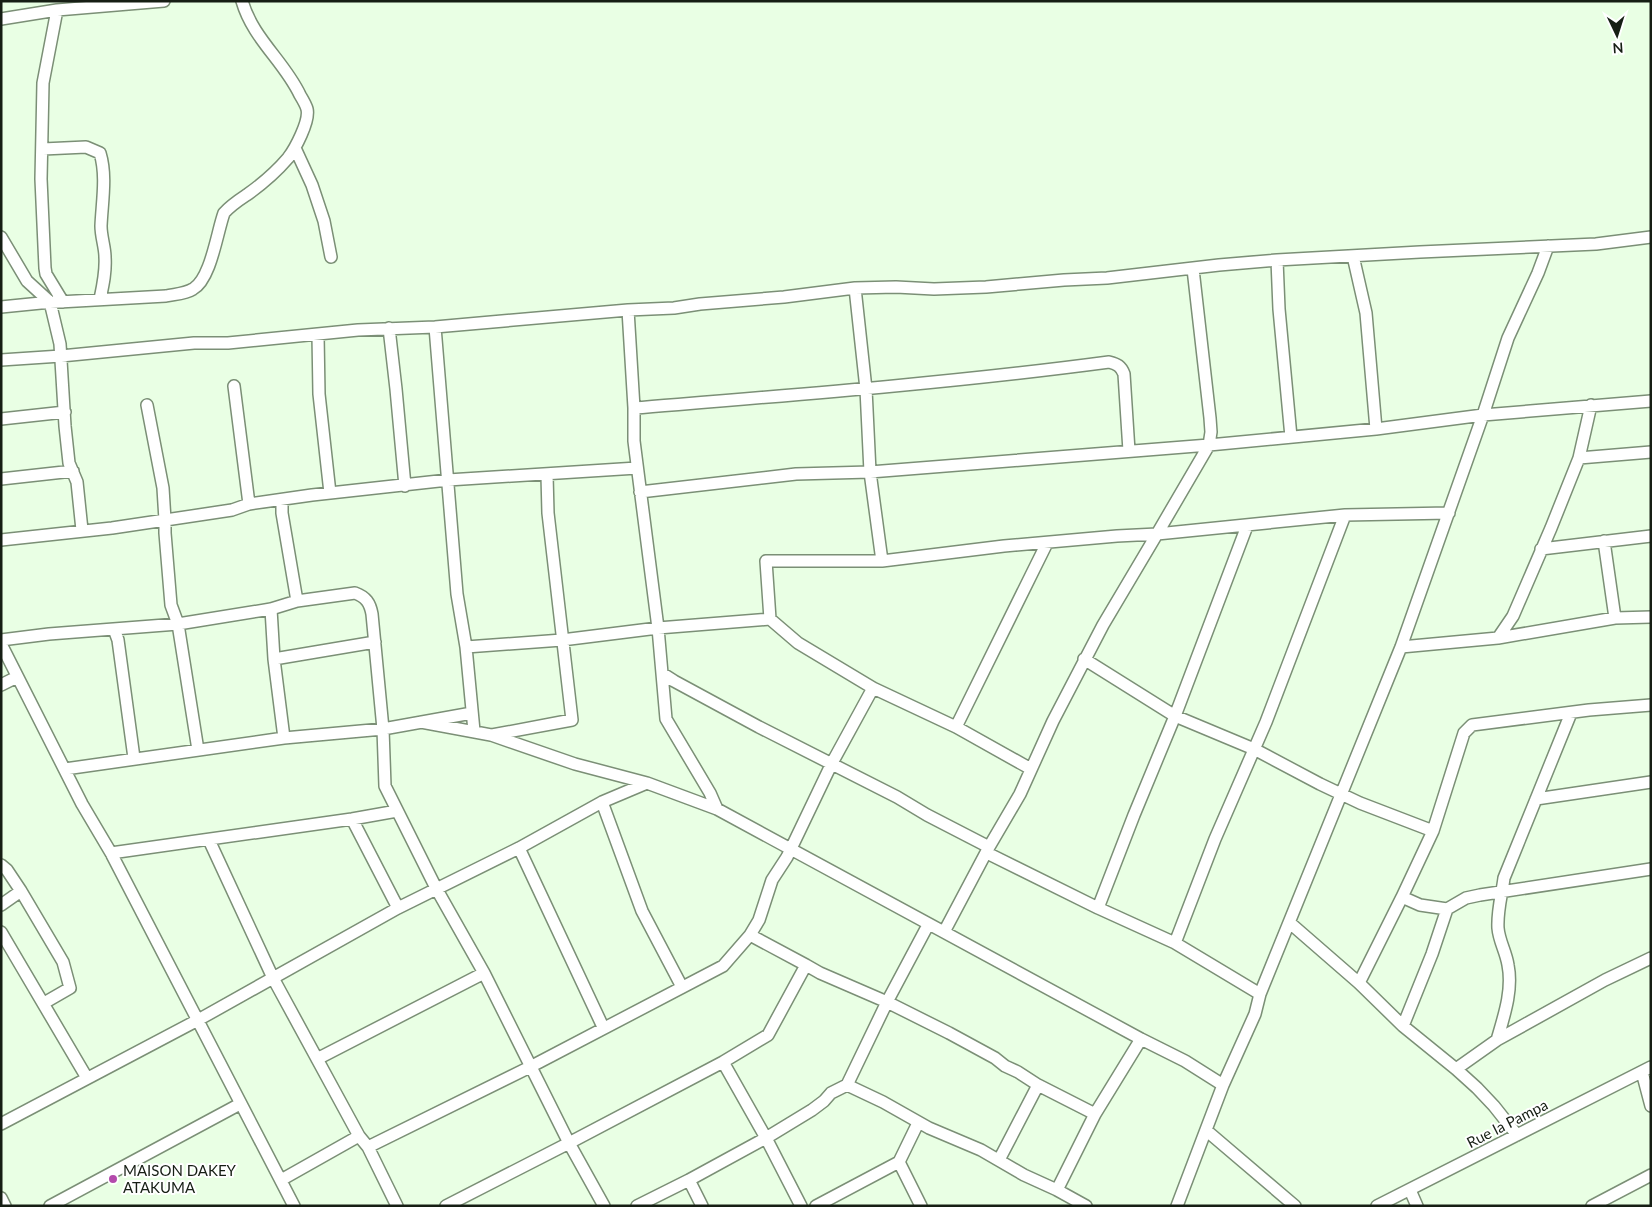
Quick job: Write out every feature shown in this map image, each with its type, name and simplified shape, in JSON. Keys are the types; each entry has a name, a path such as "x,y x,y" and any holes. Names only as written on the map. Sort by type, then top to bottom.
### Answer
{"street":[{"path":"1,19 57,10 164,1"},
{"path":"1,307 50,302 166,296 195,288 205,275 224,213 231,205 262,184 276,171 295,148 305,124 308,110 296,85 254,29 242,1"},
{"path":"57,10 42,83 42,215 46,274 62,302"},
{"path":"43,149 86,147 100,153 103,186 101,231 105,256 105,279 100,299"},
{"path":"295,148 312,185 324,220 331,257"},
{"path":"1,237 27,281 50,302 60,344 69,463 77,482 82,530"},
{"path":"1,360 194,343 228,343 389,328 435,327 628,310 674,308 855,288 896,287 934,289 986,287 1107,278 1277,260 1596,244 1651,237"},
{"path":"1177,1206 1223,1085 1255,1014 1260,994 1401,647 1483,415 1508,338 1538,273 1548,246"},
{"path":"1353,256 1366,313 1376,429"},
{"path":"1277,260 1279,309 1291,437"},
{"path":"944,932 1020,794 1053,721 1103,624 1209,445 1211,432 1210,418 1193,269"},
{"path":"855,288 866,389 870,472 882,560"},
{"path":"628,310 634,408 634,441 658,628 666,719 710,793 717,809"},
{"path":"435,327 456,594 466,647 474,731"},
{"path":"389,328 404,486"},
{"path":"318,335 319,394 330,493"},
{"path":"634,408 1003,376 1109,362 1117,364 1122,368 1124,374 1129,451"},
{"path":"234,386 249,504"},
{"path":"640,492 796,474 870,472 1209,445 1376,429 1483,415 1651,401"},
{"path":"147,404 162,488 165,520 164,534 171,605 178,624 198,750"},
{"path":"1498,638 1513,616 1579,458 1591,405"},
{"path":"1,419 65,412"},
{"path":"1579,458 1651,452"},
{"path":"1,540 165,520 232,510 249,504 330,493 448,480 637,468"},
{"path":"1,479 73,472"},
{"path":"491,735 572,720 548,513 547,475"},
{"path":"282,500 282,513 297,601"},
{"path":"770,620 766,561 882,560 986,548 1247,526 1345,515 1449,513"},
{"path":"1175,943 1215,839 1266,722 1345,515"},
{"path":"1098,908 1175,716 1247,526"},
{"path":"1541,549 1651,536"},
{"path":"1604,541 1615,618"},
{"path":"956,727 1047,543"},
{"path":"1,640 114,629 148,628 271,609 297,601 355,593 362,595 368,601 370,607 375,642 383,729 385,786 436,888 484,973 569,1143 604,1206"},
{"path":"271,609 274,659 284,738"},
{"path":"1401,647 1498,638 1615,618 1651,617"},
{"path":"466,647 562,640 658,628 770,620 798,643 873,688 956,727 1031,769"},
{"path":"114,629 118,640 134,758"},
{"path":"274,659 375,642"},
{"path":"1,644 82,804 111,854 294,1206"},
{"path":"1084,659 1175,716 1254,749 1360,803 1433,832"},
{"path":"663,674 674,682 759,727 888,792 988,850 1098,908 1175,943 1260,994"},
{"path":"1,685 18,677"},
{"path":"368,1147 723,966 750,935 759,920 772,880 787,857 832,764 873,688"},
{"path":"1359,983 1433,832 1464,734 1472,725 1589,710 1651,705"},
{"path":"65,769 284,738 383,729 472,713"},
{"path":"1497,1040 1506,1012 1510,982 1508,963 1498,928 1499,906 1504,878 1571,713"},
{"path":"421,722 491,735 575,764 647,783 717,809 1141,1040 1185,1061 1223,1085"},
{"path":"1536,799 1651,782"},
{"path":"3,1119 198,1020 436,888 519,848 602,802 647,783"},
{"path":"602,802 642,911 682,987"},
{"path":"111,854 352,820 397,811"},
{"path":"352,820 398,908"},
{"path":"209,840 273,978 359,1136 368,1147 397,1206"},
{"path":"519,848 603,1027"},
{"path":"1,866 7,870 21,891 63,962 70,988 44,1003"},
{"path":"1402,897 1420,905 1446,909 1466,898 1651,870"},
{"path":"1,905 21,891"},
{"path":"1404,1026 1432,954 1446,909"},
{"path":"1290,923 1359,983 1404,1026 1456,1069 1494,1106 1517,1135"},
{"path":"637,1206 766,1138 812,1110 831,1093 847,1085 887,1002 928,924"},
{"path":"1,932 87,1078"},
{"path":"750,935 820,974 887,1002 994,1058 1038,1086 1095,1114"},
{"path":"1456,1069 1497,1040 1605,980 1651,958"},
{"path":"446,1206 723,1062 768,1035 806,965"},
{"path":"317,1059 484,973"},
{"path":"1057,1190 1095,1114 1141,1040"},
{"path":"723,1062 766,1138 801,1206"},
{"path":"1646,1069 1651,1106"},
{"name":"Rue la Pampa","path":"1377,1206 1646,1069"},
{"path":"847,1085 884,1102 918,1123 981,1150 1024,1175 1086,1206"},
{"path":"998,1160 1038,1086"},
{"path":"50,1206 240,1104"},
{"path":"816,1206 899,1162 918,1123"},
{"path":"1207,1131 1295,1206"},
{"path":"281,1180 359,1136"},
{"path":"899,1162 921,1206"},
{"path":"1592,1206 1651,1175"},
{"path":"689,1180 702,1206"},
{"path":"1410,1190 1417,1206"},
{"path":"1,1198 5,1206"}],"place":[{"name":"MAISON DAKEY ATAKUMA","path":"113,1179"}]}
